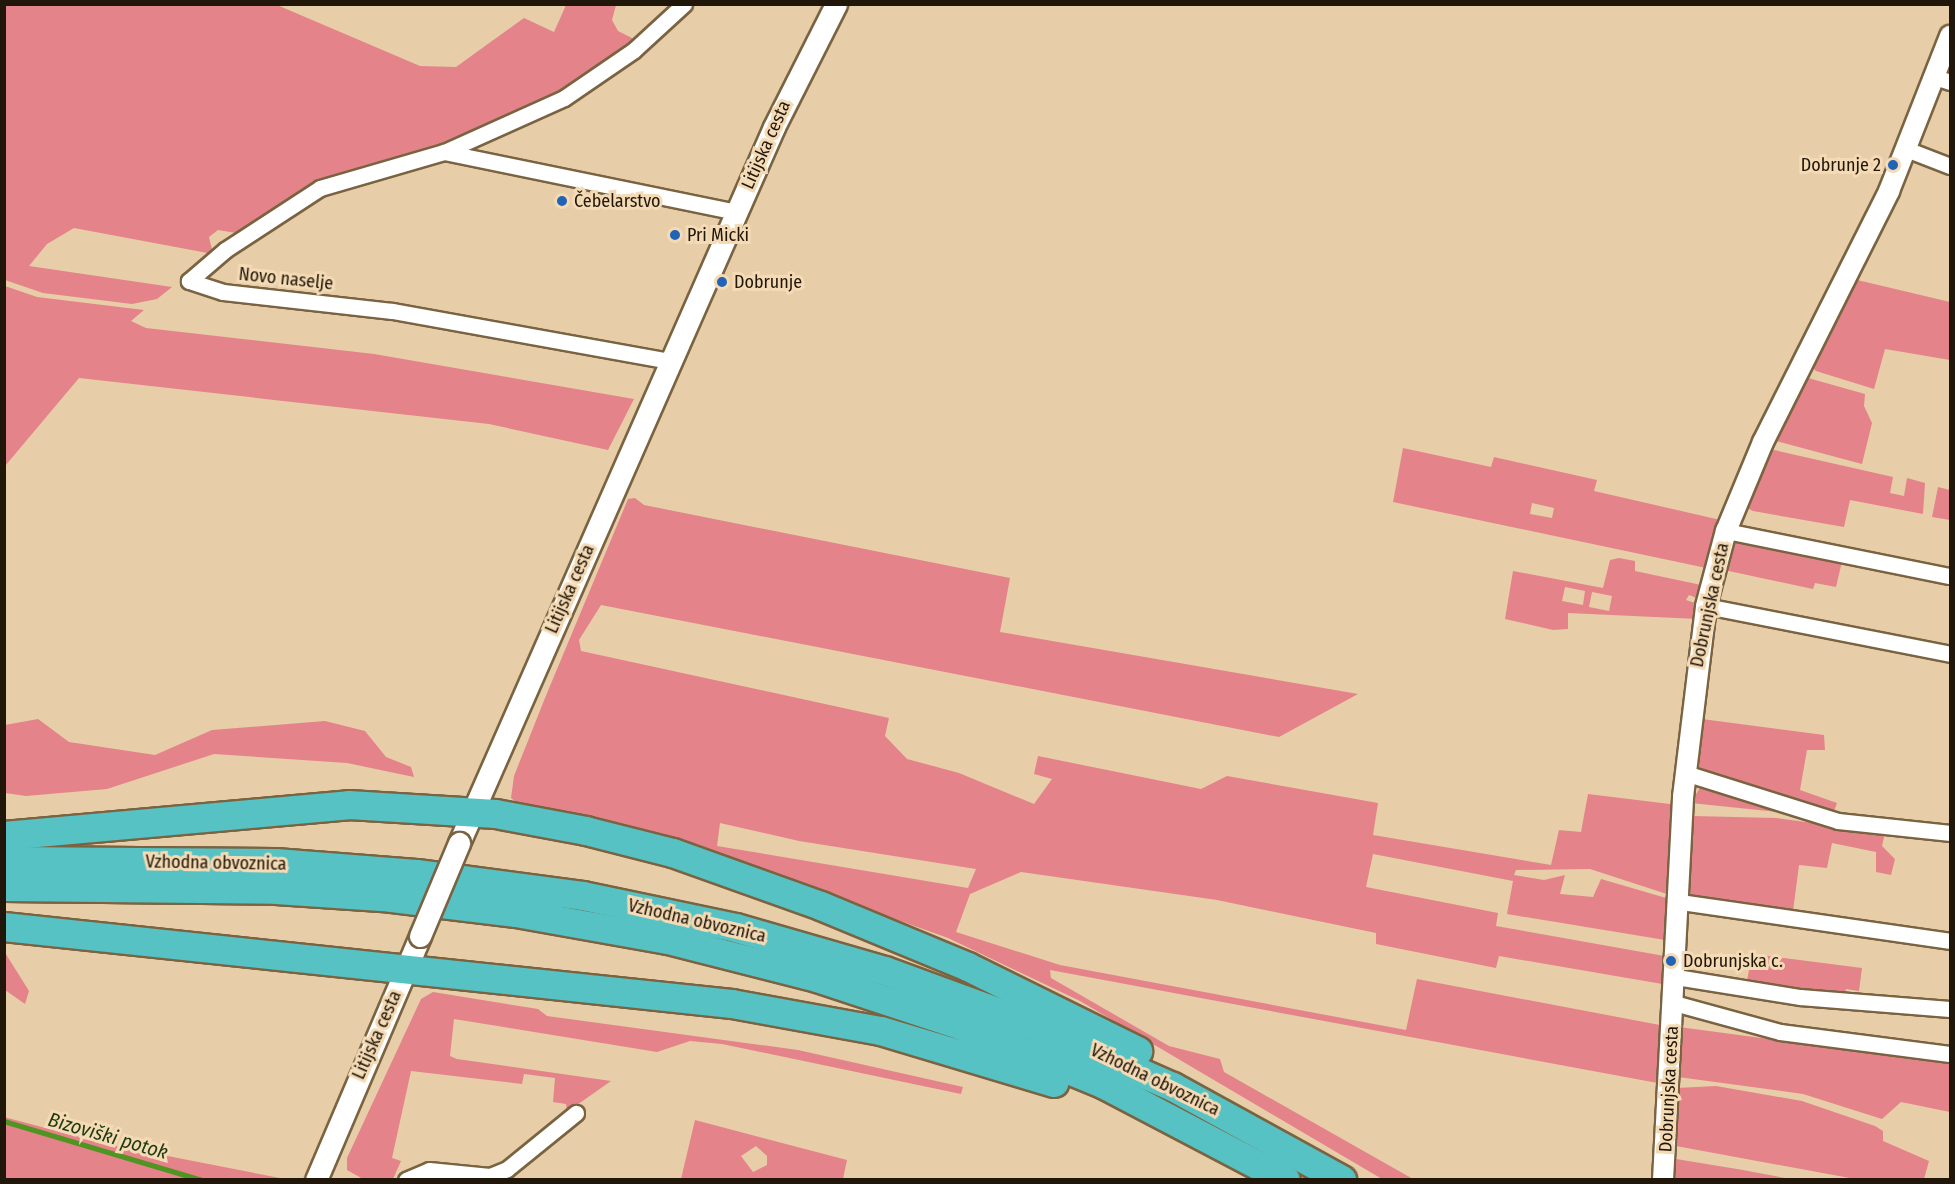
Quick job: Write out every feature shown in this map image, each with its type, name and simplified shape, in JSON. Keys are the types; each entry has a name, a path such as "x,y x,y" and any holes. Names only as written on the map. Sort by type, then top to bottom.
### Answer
{"highway":[{"path":"4,836 296,806 473,812 632,841 821,906 968,967 1109,1036 1238,1104 1259,1147 1207,1149 1027,1073 881,1031 732,1004 4,927"},
{"name":"Vzhodna obvoznica","path":"4,861 276,863 382,871 494,882 661,911 810,948 958,996 1102,1054 1259,1147 1286,1179"},
{"name":"Vzhodna obvoznica","path":"4,887 276,890 392,898 516,913 668,940 817,978 962,1026 1342,1179"}],"main road":[{"name":"Litijska cesta","path":"316,1179 459,843 670,361 736,212 836,4"}],"street":[{"name":"Novo naselje","path":"670,361 492,327 189,283 225,250 320,188 444,152 564,98 634,50 684,4"},
{"name":"Dobrunjska cesta","path":"1663,1179 1686,773 1706,606 1726,531 1796,368 1906,149 1944,80 1950,36"},
{"path":"1906,149 1950,166"},
{"name":"Novo naselje","path":"444,152 736,212"},
{"path":"1726,531 1950,576"},
{"path":"1706,606 1950,654"},
{"path":"1686,773 1838,821 1950,833"},
{"path":"1680,902 1950,941"},
{"path":"1676,977 1800,997 1950,1009"},
{"path":"1674,1003 1780,1032 1950,1054"},
{"path":"406,1179 429,1170 490,1176 507,1169 576,1113"}],"shaded area":[{"path":"5,5 277,5 420,66 456,67 524,18 554,32 566,5 616,5 612,20 618,31 640,42 581,86 483,133 328,179 248,235 218,230 209,237 213,254 74,228 47,244 29,266 172,287 157,299 132,304 43,293 5,280"},
{"path":"1853,279 1950,302 1950,360 1885,349 1874,389 1816,371 1810,365"},
{"path":"5,286 37,297 144,310 131,321 146,328 374,354 634,399 608,450 489,424 79,378 5,466"},
{"path":"1801,376 1865,394 1864,406 1872,423 1862,464 1776,441 1772,434"},
{"path":"1403,448 1491,467 1494,457 1597,480 1594,491 1725,521 1711,569 1393,502","holes":["1532,503 1554,508 1552,518 1530,514"]},
{"path":"1774,450 1893,477 1890,493 1904,496 1907,478 1925,483 1923,514 1850,500 1844,527 1753,511 1745,507 1764,453"},
{"path":"1938,487 1950,490 1950,520 1932,517"},
{"path":"635,498 644,505 1010,578 1000,632 1358,694 1279,737 601,605 579,640 581,651 889,718 885,736 907,759 959,773 1034,804 1052,779 1034,774 1038,756 1201,789 1227,776 1378,803 1373,835 1551,865 1559,830 1581,832 1588,794 1678,805 1673,896 1590,869 1516,870 1514,875 1544,880 1565,875 1560,894 1593,897 1601,879 1673,900 1671,941 1507,914 1513,881 1373,854 1366,887 1498,913 1496,926 1670,957 1668,985 1499,956 1496,968 1376,944 1376,933 1217,900 1021,872 970,894 956,932 1060,965 1406,1030 1417,979 1665,1026 1663,1084 1050,970 1051,978 1169,1046 1220,1059 1224,1072 1413,1179 1382,1179 1080,1001 948,938 646,830 517,803 511,798 514,776 628,499","holes":["720,823 799,841 976,869 968,888 717,846"]},
{"path":"1732,539 1843,557 1836,587 1815,583 1813,589 1724,570"},
{"path":"1619,558 1635,561 1635,571 1706,586 1702,600 1689,595 1686,600 1701,605 1698,619 1568,613 1568,629 1553,630 1505,619 1513,571 1603,588 1610,560","holes":["1565,587 1585,591 1583,605 1562,601","1592,592 1612,596 1609,611 1589,607"]},
{"path":"38,719 69,742 155,755 212,730 325,721 365,731 386,757 411,767 414,777 347,763 214,754 107,789 26,796 5,793 5,725"},
{"path":"1702,719 1824,735 1825,750 1807,750 1800,790 1837,803 1834,811 1702,774 1695,767"},
{"path":"1702,784 1806,815 1691,803"},
{"path":"1693,816 1776,818 1885,833 1882,846 1895,859 1891,875 1876,872 1876,852 1832,843 1827,868 1799,865 1792,919 1692,898 1686,894"},
{"path":"4,951 29,991 25,1004 5,990"},
{"path":"1752,954 1862,968 1859,991 1846,989 1844,996 1746,986"},
{"path":"433,992 538,1009 547,1016 798,1050 963,1087 961,1094 722,1044 690,1041 657,1052 454,1019 450,1056 457,1059 611,1081 567,1112 566,1104 553,1102 555,1078 524,1074 522,1084 411,1071 392,1158 401,1161 393,1179 363,1179 347,1170 347,1158 421,999"},
{"path":"1679,1027 1950,1063 1950,1112 1901,1102 1882,1119 1803,1094 1678,1077"},
{"path":"1716,1086 1802,1101 1875,1126 1883,1131 1883,1141 1929,1161 1924,1179 1855,1179 1676,1146 1677,1088"},
{"path":"4,1117 106,1144 285,1179 5,1179"},
{"path":"695,1120 847,1160 843,1179 681,1179","holes":["756,1146 767,1156 767,1165 753,1172 741,1156"]},
{"path":"1676,1159 1743,1170 1790,1179 1674,1179"}],"waterway":[{"name":"Bizoviški potok","path":"4,1121 202,1180"}],"place":[{"name":"Dobrunje 2","path":"1893,165"},
{"name":"Čebelarstvo","path":"562,201"},
{"name":"Pri Micki","path":"675,235"},
{"name":"Dobrunje","path":"722,282"},
{"name":"Dobrunjska c.","path":"1671,961"}]}
